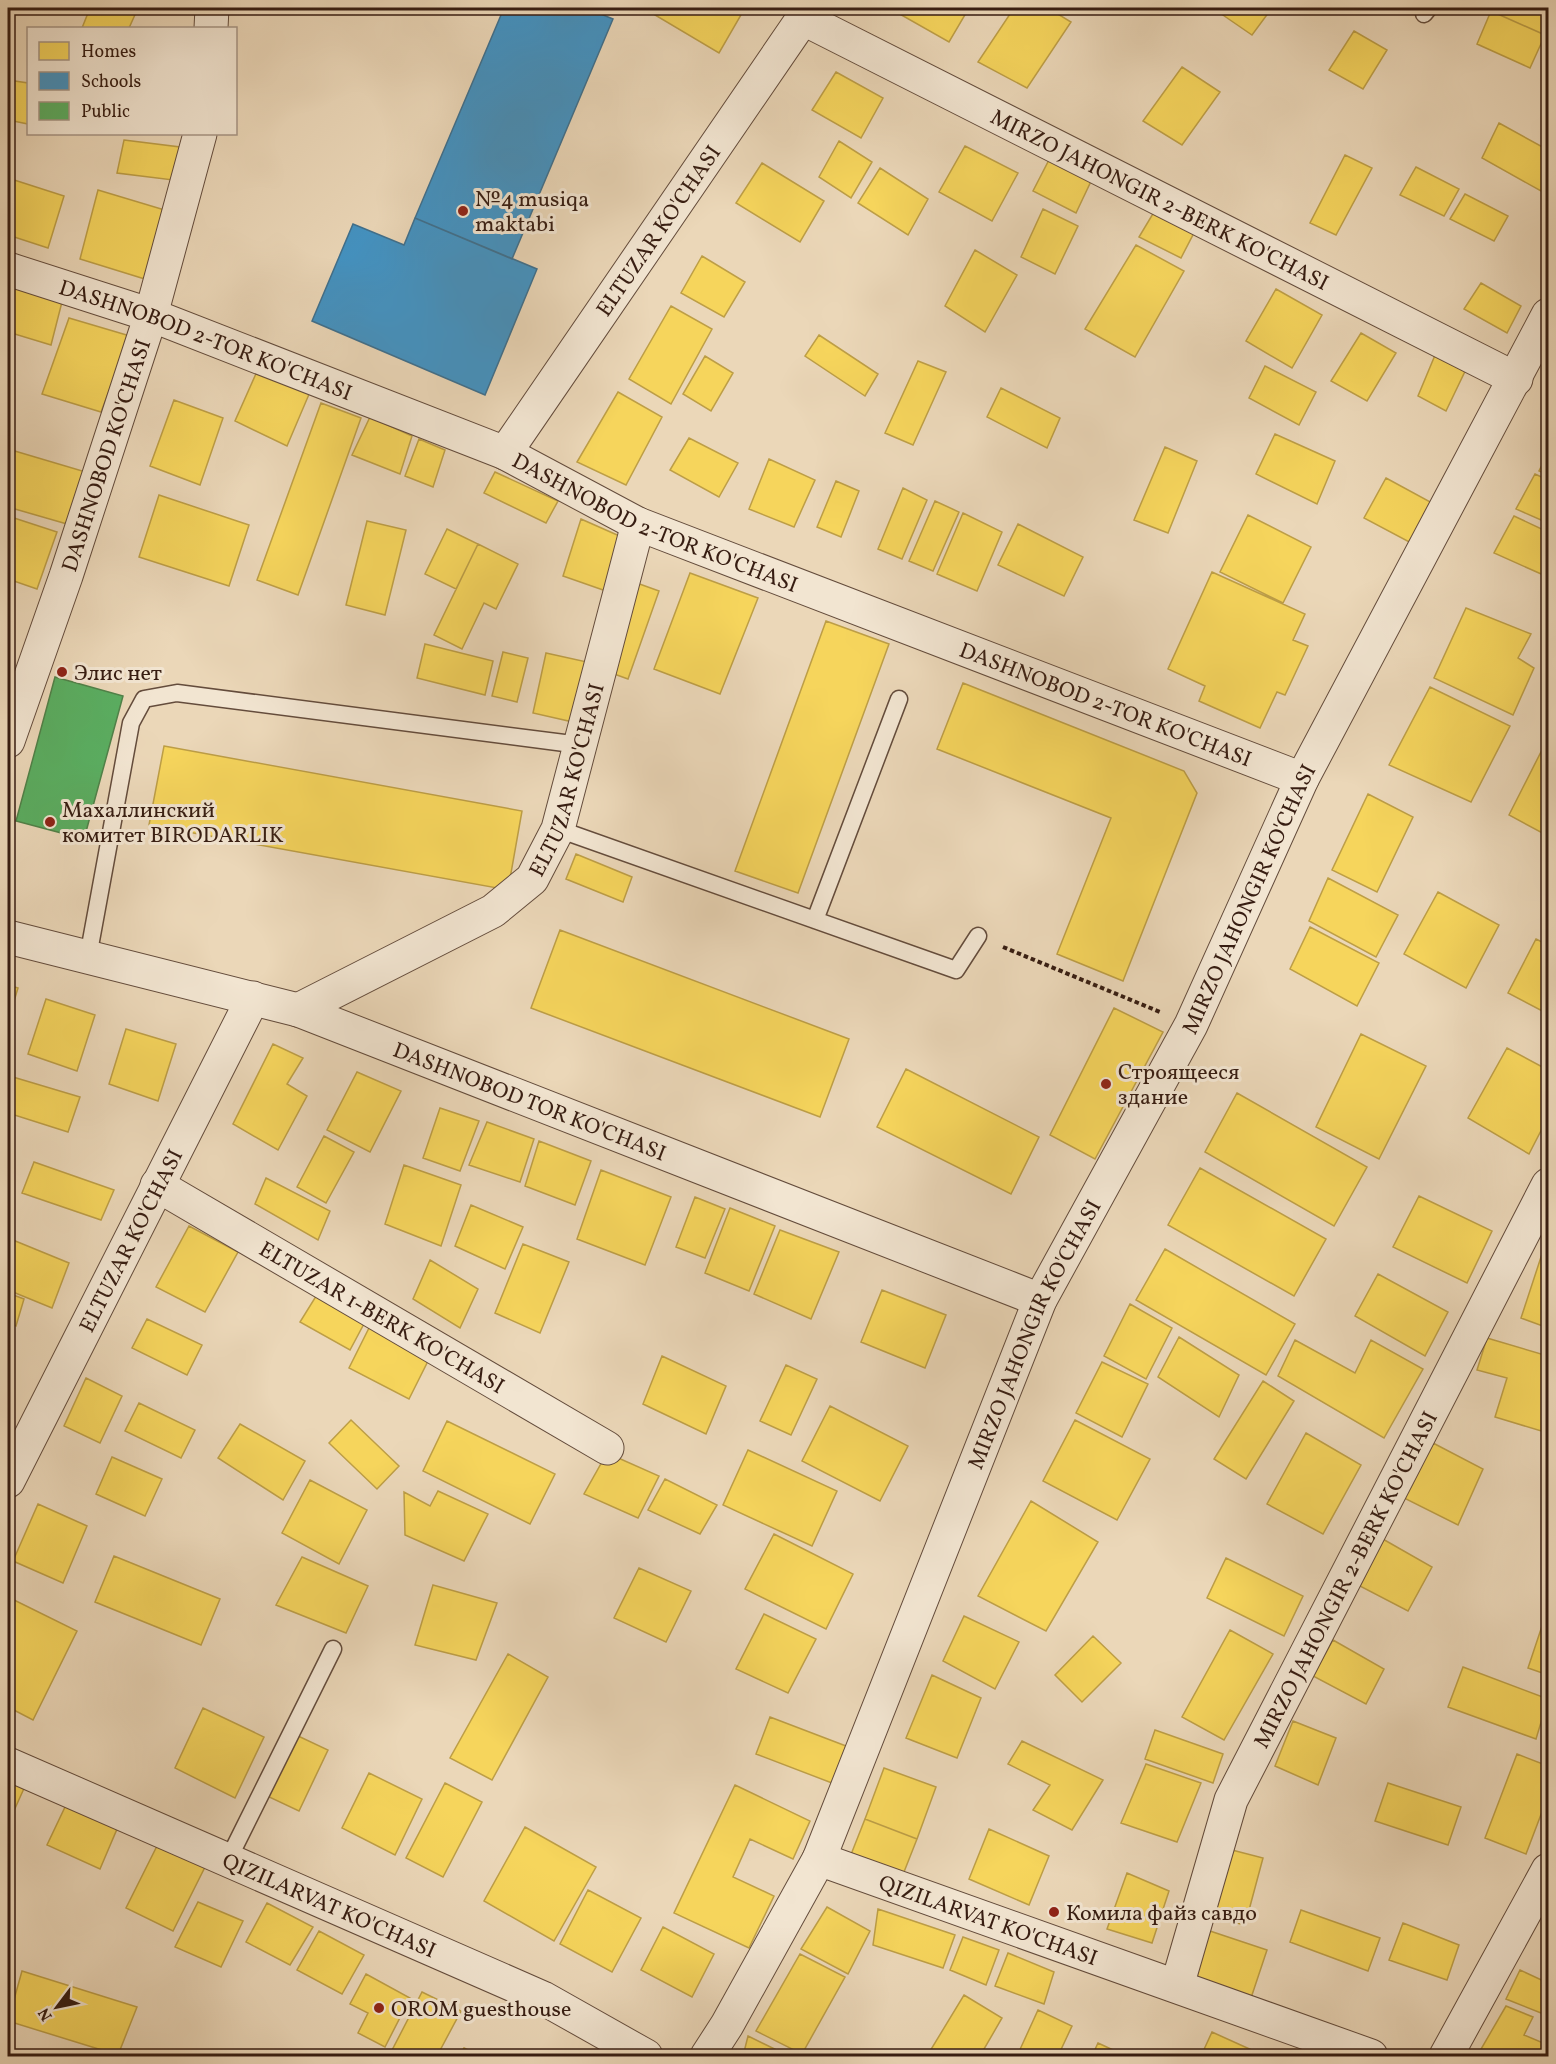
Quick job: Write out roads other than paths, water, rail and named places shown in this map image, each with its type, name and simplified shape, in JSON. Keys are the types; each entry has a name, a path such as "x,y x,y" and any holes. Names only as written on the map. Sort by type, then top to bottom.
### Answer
{"street":[{"path":"211,27 212,8"},
{"name":"MIRZO JAHONGIR 2-BERK KO'CHASI","path":"807,13 1516,379"},
{"name":"ELTUZAR KO'CHASI","path":"505,453 807,13"},
{"name":"DASHNOBOD KO'CHASI","path":"8,741 66,576 152,315 200,135"},
{"name":"DASHNOBOD 2-TOR KO'CHASI","path":"8,269 152,315 505,453 638,524 1302,779"},
{"name":"MIRZO JAHONGIR KO'CHASI","path":"819,1859 1040,1300 1191,1025 1302,779 1548,315"},
{"name":"ELTUZAR KO'CHASI","path":"298,1010 493,911 532,879 558,829 638,524"},
{"name":"DASHNOBOD TOR KO'CHASI","path":"8,937 298,1010 1040,1300"},
{"name":"ELTUZAR KO'CHASI","path":"8,1481 253,998"},
{"name":"ELTUZAR 1-BERK KO'CHASI","path":"157,1185 607,1448"},
{"name":"MIRZO JAHONGIR 2-BERK KO'CHASI","path":"1176,1986 1230,1800 1548,1185"},
{"name":"QIZILARVAT KO'CHASI","path":"8,1764 543,1998 646,2056"},
{"path":"706,2056 727,2025 819,1859"},
{"name":"QIZILARVAT KO'CHASI","path":"819,1859 1371,2056"},
{"path":"1446,2056 1548,1870"}],"lane":[{"path":"88,957 131,723 144,699 177,693 580,745"},
{"path":"815,920 899,699"},
{"path":"558,829 956,970 978,936"},
{"path":"228,1860 333,1649"}],"place":[{"name":"№4 musiqa maktabi","path":"463,211"},
{"name":"Элис нет","path":"62,672"},
{"name":"Махаллинский комитет BIRODARLIK","path":"50,822"},
{"name":"Строящееся здание","path":"1106,1084"},
{"name":"Комила файз савдо","path":"1054,1912"},
{"name":"OROM guesthouse","path":"379,2008"}]}
